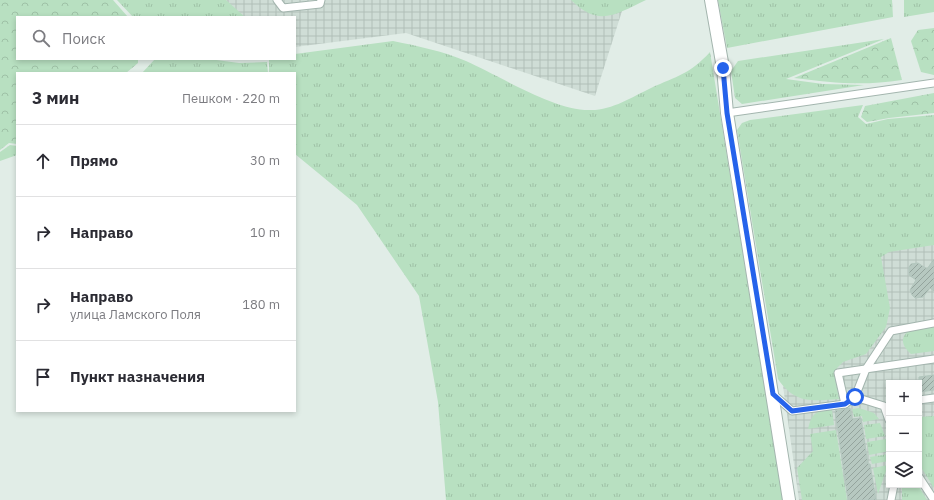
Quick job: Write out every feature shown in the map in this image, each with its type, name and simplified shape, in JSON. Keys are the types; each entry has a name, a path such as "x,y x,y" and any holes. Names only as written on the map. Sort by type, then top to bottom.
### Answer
{"street":[{"path":"711,0 723,68 727,113 789,500"}],"lane":[{"path":"277,0 283,8 320,4 322,0"},
{"path":"727,113 934,83"},
{"path":"773,394 792,411 845,404 855,397 866,369 891,331 934,323"},
{"path":"845,404 838,373 934,359"},
{"path":"855,397 886,406"},
{"path":"922,400 934,398"},
{"path":"922,482 934,500"},
{"path":"891,500 893,488"}],"shaded area":[{"path":"214,0 606,0 623,8 595,96 406,33 296,47 296,16 232,16"},
{"path":"934,117 934,500 799,500 749,144"}],"green space":[{"path":"0,0 113,0 127,16 16,16 16,60 138,60 138,63 127,72 16,72 16,144 9,143 0,150"},
{"path":"117,0 226,0 244,16 132,16"},
{"path":"571,0 646,0 616,14 599,16 590,14 581,9"},
{"path":"718,0 892,0 893,17 727,48"},
{"path":"904,0 934,0 934,12 904,17"},
{"path":"934,28 934,75 921,72 911,41 918,30"},
{"path":"891,38 902,80 874,83 848,83 794,78"},
{"path":"884,39 786,79 823,84 864,85 742,104 735,98 731,71 738,61"},
{"path":"393,41 430,49 457,57 527,91 559,104 575,109 597,110 613,106 676,77 696,65 710,52 783,500 446,500 438,402 419,296 357,205 296,155 296,72 269,72 269,60 296,60 296,54"},
{"path":"154,60 216,60 239,63 267,62 268,72 143,72"},
{"path":"934,93 934,113 867,122 861,117 865,106"},
{"path":"863,105 858,117 866,124 888,119 934,115 934,245 889,252 881,257 890,308 886,327 866,354 843,362 837,368 835,379 839,399 805,399 791,393 778,379 737,130 742,123 750,120"},
{"path":"10,145 16,146 16,155 0,161 0,152"},
{"path":"934,327 934,351 911,354 906,349 903,340 909,331"},
{"path":"859,408 874,413 879,419 863,422 862,416 854,417 852,409"},
{"path":"832,410 834,425 808,429 811,419 818,412"},
{"path":"934,416 934,488 922,469 922,417"},
{"path":"880,423 885,436 866,439 864,425"},
{"path":"836,430 847,500 802,500 797,468 813,451 810,434"},
{"path":"886,439 886,452 869,455 867,442"},
{"path":"886,454 886,462 872,464 870,457"},
{"path":"886,465 886,471 878,494 873,468"},
{"path":"902,488 920,488 927,500 902,500"}],"building":[{"path":"934,259 934,291 930,288 923,297 915,298 910,290 916,280 909,275 909,267 911,264 918,263 927,269"},
{"path":"934,375 934,390 922,392 922,380 919,380 919,377"},
{"path":"850,408 852,419 861,418 868,464 870,464 876,500 848,500 835,411"}],"route":[{"path":"723,68 727,113 773,394 792,411 845,404 855,397"}]}
